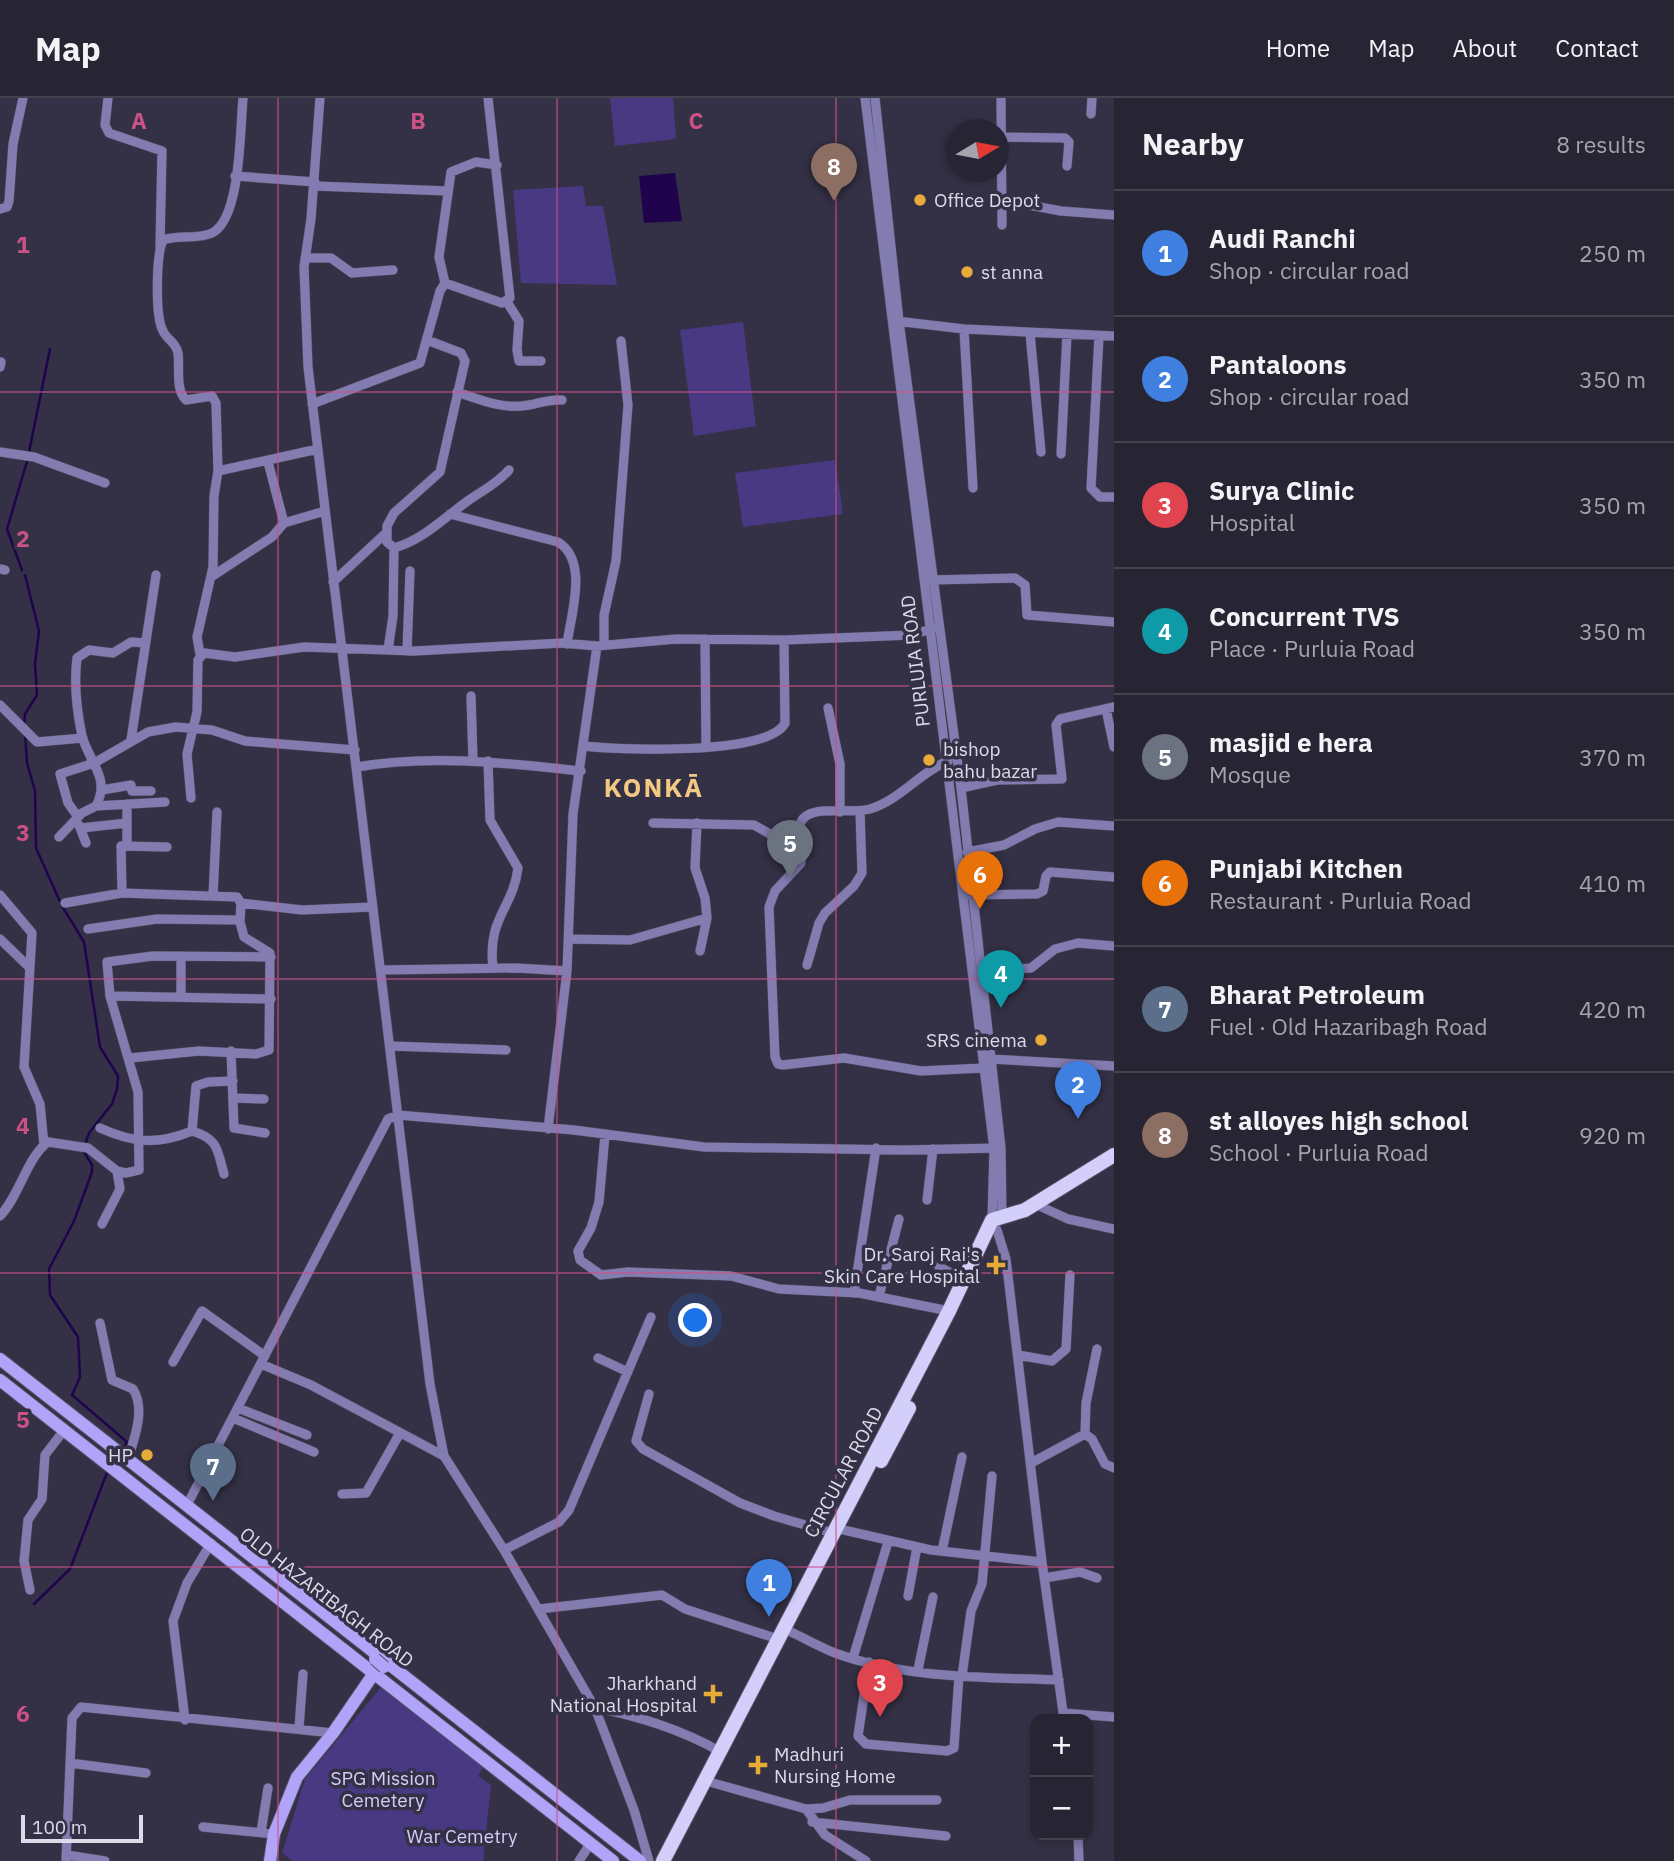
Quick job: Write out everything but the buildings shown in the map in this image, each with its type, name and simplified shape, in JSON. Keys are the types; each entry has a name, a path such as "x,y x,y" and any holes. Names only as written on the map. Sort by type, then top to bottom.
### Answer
{"main road":[{"path":"997,1223 1035,1204 1114,1155"},
{"name":"CIRCULAR ROAD","path":"672,1861 964,1279 997,1223"},
{"name":"CIRCULAR ROAD","path":"837,1530 997,1223"},
{"name":"CIRCULAR ROAD","path":"663,1861 719,1751 785,1636"}],"street":[{"path":"0,209 7,207 9,201 13,144 23,98"},
{"path":"108,98 105,125 109,133 162,151 159,318 162,331 178,351 183,399 215,398 218,471 214,496 211,578 197,637 201,654 194,726 187,754 191,798"},
{"path":"160,247 163,240 203,236 222,226 231,209 243,98"},
{"path":"320,98 315,184 305,258 308,367 430,1384 444,1456 505,1549 594,1707 634,1810 649,1861"},
{"path":"488,98 509,270 510,292 507,302"},
{"name":"PURLUIA ROAD","path":"865,98 961,788 967,852 966,895 997,1148 997,1223 1006,1259 1044,1578 1064,1714"},
{"name":"PURLUIA ROAD","path":"875,98 895,321 928,629 944,762 981,971 987,1064"},
{"path":"1001,98 1002,119"},
{"path":"1091,114 1092,98"},
{"path":"1009,137 1065,138 1069,142 1067,166"},
{"path":"312,404 420,363 440,291 445,283 439,257 452,172 456,168 476,162 497,165"},
{"path":"235,176 315,184 448,191"},
{"path":"1002,182 1002,225"},
{"path":"1002,200 1061,211 1114,215"},
{"path":"305,258 331,258 352,273 393,270"},
{"path":"445,283 507,302 519,321 519,360 541,361"},
{"path":"895,321 964,329 1114,336"},
{"path":"964,329 973,488"},
{"path":"1030,332 1041,453"},
{"path":"1061,454 1067,334"},
{"path":"1099,336 1091,488 1100,497 1114,497"},
{"path":"333,582 386,533 394,513 440,472 464,356 454,349 428,340"},
{"path":"548,1129 567,971 571,838 605,604 616,561 628,405 621,341"},
{"path":"457,392 498,404 562,400"},
{"path":"218,471 318,449"},
{"path":"0,452 34,457 105,483"},
{"path":"268,462 284,523"},
{"path":"394,548 419,538 492,487 509,470"},
{"path":"211,578 272,537 284,523 325,511"},
{"path":"450,514 558,542 568,550 576,566 567,644"},
{"path":"386,533 387,542 394,548"},
{"path":"388,650 393,616 394,548"},
{"path":"407,651 410,571"},
{"path":"131,740 156,575"},
{"path":"932,580 1015,578 1025,585 1025,610 1033,617 1076,617 1114,622"},
{"path":"201,654 235,657 293,648 342,647 407,651 705,639 784,640 912,635 939,627"},
{"path":"705,639 706,747"},
{"path":"584,746 636,751 706,747 768,737 783,728 785,717 784,640"},
{"path":"96,806 102,790 83,738 78,658 89,650 113,653 131,642 146,643"},
{"path":"471,696 473,761"},
{"path":"0,705 41,743 83,738"},
{"path":"828,708 840,764 840,813"},
{"path":"961,788 997,780 1062,779 1056,725 1060,719 1110,708 1114,747"},
{"path":"86,843 68,803 60,774 94,762 131,740 156,730 194,726 245,741 355,750"},
{"path":"957,760 944,762 892,799 860,811 812,814 803,819 799,829 802,863 775,891 769,907 772,1026 778,1064 844,1058 921,1071 987,1064 1114,1066"},
{"path":"357,767 400,762 488,761 581,771"},
{"path":"488,761 490,820 518,868 511,893 495,925 491,940 493,968"},
{"path":"102,790 131,785 132,791 151,792"},
{"path":"59,837 77,818 96,806 165,802"},
{"path":"127,804 127,845"},
{"path":"807,965 819,923 825,913 854,886 862,873 860,811"},
{"path":"213,896 217,812"},
{"path":"967,852 1004,845 1035,829 1058,822 1114,826"},
{"path":"81,828 127,823"},
{"path":"653,823 754,825 800,851"},
{"path":"697,823 695,868 705,898 707,918 701,951"},
{"path":"122,892 121,846 167,847"},
{"path":"966,895 1037,894 1043,891 1045,876 1050,872 1114,877"},
{"path":"65,903 122,892 237,897 241,903 240,922 244,937 267,948 271,957 269,1051 256,1054 189,1051 130,1058"},
{"path":"0,895 32,933 24,1067 40,1104 44,1145 14,1199 0,1216"},
{"path":"241,903 302,911 373,907"},
{"path":"569,939 630,940 707,918"},
{"path":"88,929 157,919 240,922"},
{"path":"0,939 30,968"},
{"path":"981,971 1031,968 1055,949 1078,943 1114,946"},
{"path":"44,1145 58,1142 88,1148 117,1171 126,1173 139,1170 141,1142 138,1091 110,996 107,962 130,958 181,956 271,957"},
{"path":"181,956 181,998"},
{"path":"381,970 493,968 567,971"},
{"path":"110,996 271,999"},
{"path":"390,1046 506,1050"},
{"path":"231,1051 233,1128 265,1133"},
{"path":"192,1131 196,1087 208,1082 233,1081"},
{"path":"233,1098 264,1099"},
{"path":"187,1505 388,1119 398,1115 704,1147 997,1148"},
{"path":"100,1128 141,1142 164,1141 192,1131 209,1137 215,1144 224,1174"},
{"path":"605,1135 598,1202 591,1227 578,1251 580,1260 594,1272 601,1275 628,1272 731,1276 779,1289 879,1296 949,1311"},
{"path":"854,1293 876,1149"},
{"path":"927,1200 933,1149"},
{"path":"102,1224 120,1189 117,1171"},
{"path":"1035,1204 1068,1219 1114,1228"},
{"path":"879,1296 899,1219"},
{"path":"939,1267 964,1279"},
{"path":"1018,1355 1052,1362 1066,1349 1070,1275"},
{"path":"173,1362 202,1311 263,1360 444,1456"},
{"path":"505,1549 559,1522 569,1510 651,1317"},
{"path":"100,1324 112,1380 132,1389 138,1403 138,1420 117,1459"},
{"path":"1085,1434 1086,1404 1097,1349"},
{"path":"598,1358 628,1372"},
{"path":"0,1359 211,1544 640,1861"},
{"name":"OLD HAZARIBAGH ROAD","path":"0,1365 630,1861"},
{"path":"0,1377 65,1429 187,1505 613,1861"},
{"name":"OLD HAZARIBAGH ROAD","path":"0,1377 117,1459"},
{"path":"649,1394 636,1433 636,1441 643,1449 740,1503 764,1513 888,1542 985,1558 1042,1562"},
{"path":"238,1408 307,1435"},
{"path":"233,1418 314,1452"},
{"path":"30,1590 24,1561 28,1520 42,1499 45,1455 65,1429"},
{"path":"342,1494 366,1493 400,1433"},
{"path":"1031,1463 1085,1434"},
{"path":"1085,1434 1092,1439 1105,1464 1114,1468"},
{"path":"942,1551 962,1457"},
{"path":"869,1661 858,1735 866,1744 947,1751 954,1748 971,1611 980,1591 985,1558 992,1476"},
{"path":"853,1658 888,1542"},
{"path":"185,1720 173,1621 187,1583 211,1544"},
{"path":"908,1596 917,1547"},
{"path":"1044,1578 1080,1572 1097,1578"},
{"path":"539,1609 662,1595 685,1609 853,1658 961,1676 1059,1680"},
{"path":"918,1670 933,1597"},
{"path":"268,1833 298,1777 333,1733 378,1665"},
{"name":"OLD HAZARIBAGH ROAD","path":"378,1665 622,1861"},
{"path":"299,1728 303,1674"},
{"path":"105,1861 67,1858 72,1718 81,1707 185,1720 333,1733"},
{"path":"594,1707 620,1712 696,1738 719,1751"},
{"path":"1093,1717 1114,1717"},
{"path":"70,1763 146,1773"},
{"path":"713,1783 806,1809 823,1808 850,1800 937,1800"},
{"path":"268,1788 270,1861"},
{"path":"806,1809 825,1835 866,1861"},
{"path":"813,1822 946,1836"},
{"path":"203,1827 268,1833"},
{"path":"1078,1840 1079,1861"},
{"path":"579,1861 590,1844"}],"green space":[{"path":"610,98 673,98 676,139 615,146"},
{"path":"583,186 586,206 603,206 617,285 521,283 513,190"},
{"path":"743,322 756,426 694,436 680,330"},
{"path":"835,460 843,514 743,527 735,473"},
{"name":"SPG Mission Cemetery","path":"381,1687 483,1767 478,1776 491,1785 483,1861 293,1861 282,1853 305,1779"}],"shaded area":[{"path":"675,173 682,221 644,223 639,176"}],"waterway":[{"path":"29,452 50,349"},
{"path":"22,570 7,529 28,458"},
{"path":"24,727 25,714 37,695 35,664 39,631 25,575"},
{"path":"25,733 27,763 35,791 36,848 62,906 84,942 100,1047 118,1076 112,1104 89,1133 86,1142"},
{"path":"84,1152 92,1165 92,1172 74,1221 49,1269 50,1295 78,1337 80,1377 72,1395 127,1442 122,1451"},
{"path":"34,1604 70,1569 108,1470"}],"place":[{"name":"Office Depot","path":"920,200"},
{"name":"st alloyes high school","path":"834,201"},
{"name":"st anna","path":"967,272"},
{"name":"bishop bahu bazar","path":"929,760"},
{"name":"masjid e hera","path":"790,878"},
{"name":"Punjabi Kitchen","path":"980,909"},
{"name":"Concurrent TVS","path":"1001,1008"},
{"name":"SRS cinema","path":"1041,1040"},
{"name":"Pantaloons","path":"1078,1119"},
{"name":"Dr. Saroj Rai's Skin Care Hospital","path":"996,1265"},
{"name":"HP","path":"147,1455"},
{"name":"Bharat Petroleum","path":"213,1501"},
{"name":"Audi Ranchi","path":"769,1617"},
{"name":"Jharkhand National Hospital","path":"713,1694"},
{"name":"Surya Clinic","path":"880,1717"},
{"name":"Madhuri Nursing Home","path":"758,1765"}],"district":[{"name":"KONKĀ","path":"654,787"}],"park label":[{"name":"War Cemetry","path":"462,1836"}]}
